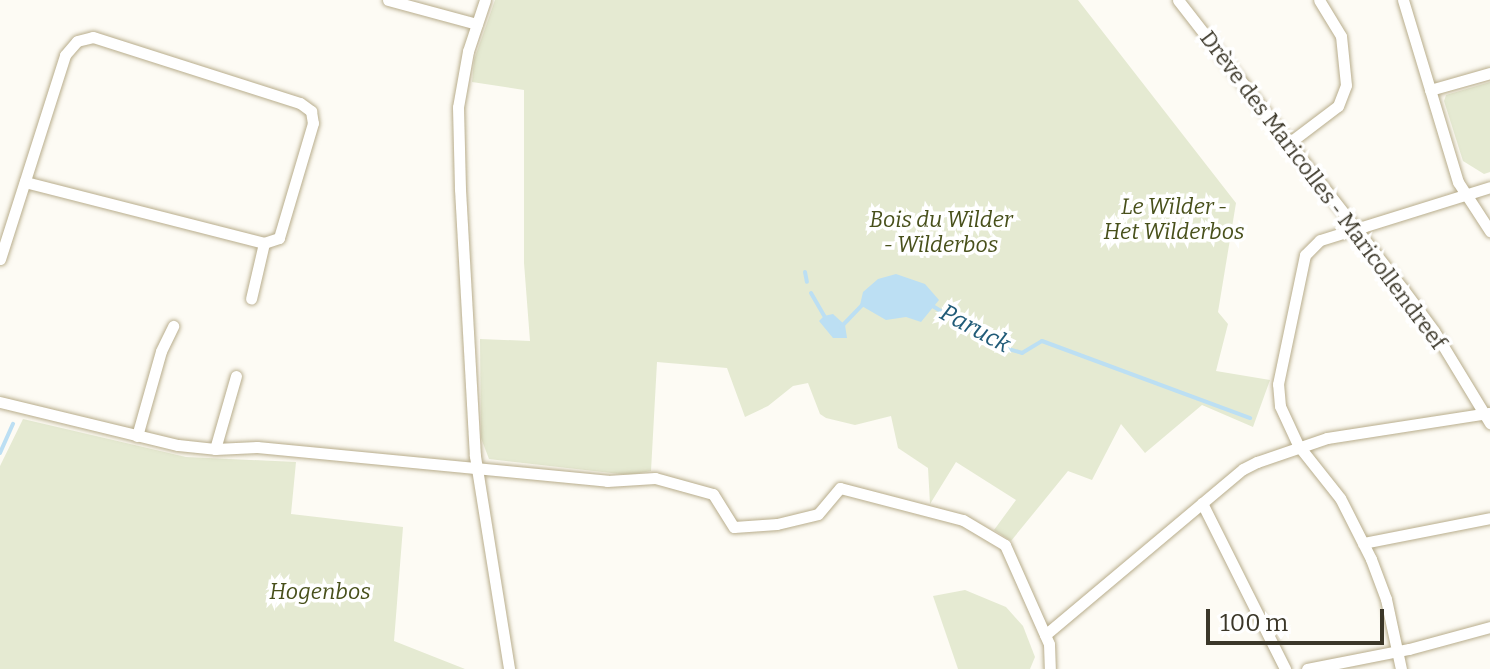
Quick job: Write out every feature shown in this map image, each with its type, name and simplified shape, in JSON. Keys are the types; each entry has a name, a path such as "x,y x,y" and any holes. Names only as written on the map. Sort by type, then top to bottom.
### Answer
{"street":[{"path":"388,0 477,24"},
{"path":"485,0 458,107 476,468 509,669"},
{"name":"Drève des Maricolles - Maricollendreef","path":"1178,0 1434,331 1488,416"},
{"path":"1289,143 1338,106 1346,85 1341,36 1319,0"},
{"path":"1403,0 1439,130 1458,182 1490,231"},
{"path":"0,259 65,55 77,41 93,37 300,103 311,111 313,123 279,238 264,243 25,182"},
{"path":"1430,90 1490,73"},
{"path":"1401,669 1386,599 1363,543 1340,498 1298,445 1280,406 1278,384 1301,268 1305,255 1320,240 1490,187"},
{"path":"251,299 264,243"},
{"path":"137,436 161,351 173,326"},
{"path":"215,449 236,376"},
{"path":"0,402 137,436 215,449 257,447 607,481 655,478 701,488 713,494 734,527 777,524 818,514 840,488 963,520 1005,545 1045,635 1050,669"},
{"path":"1045,635 1243,469 1298,445 1488,416"},
{"path":"1202,503 1285,669"},
{"path":"1363,543 1490,518"},
{"path":"1307,669 1397,651 1490,627"}],"green space":[{"name":"Bois du Wilder - Wilderbos","path":"495,0 1078,0 1236,203 1218,312 1228,324 1216,371 1270,380 1253,427 1202,405 1145,453 1121,424 1092,480 1068,471 1011,541 994,530 1016,500 956,462 930,504 928,468 898,448 891,416 855,425 826,418 820,414 808,383 793,386 768,406 745,417 727,368 657,362 651,471 629,475 489,459 481,438 480,339 530,341 524,263 524,90 472,82 474,60"},
{"path":"1490,82 1490,172 1484,174 1463,161 1444,101 1446,95"},
{"name":"Hogenbos","path":"23,419 186,457 296,462 291,514 403,527 394,641 465,669 0,669 0,466"},
{"path":"965,590 1006,607 1023,626 1035,657 1030,669 958,669 933,596"}],"water":[{"path":"896,274 925,284 939,300 921,322 906,317 886,320 860,305 863,292 878,279"},
{"path":"833,314 845,325 847,338 833,338 819,321"}],"waterway":[{"name":"Paruck","path":"805,272 807,282"},
{"name":"Paruck","path":"811,293 825,317"},
{"name":"Paruck","path":"841,327 862,305"},
{"name":"Paruck","path":"931,305 998,346 1022,353 1042,341 1250,418"},
{"path":"0,453 13,424"}],"park label":[{"name":"Le Wilder - Het Wilderbos","path":"1174,218"}]}
